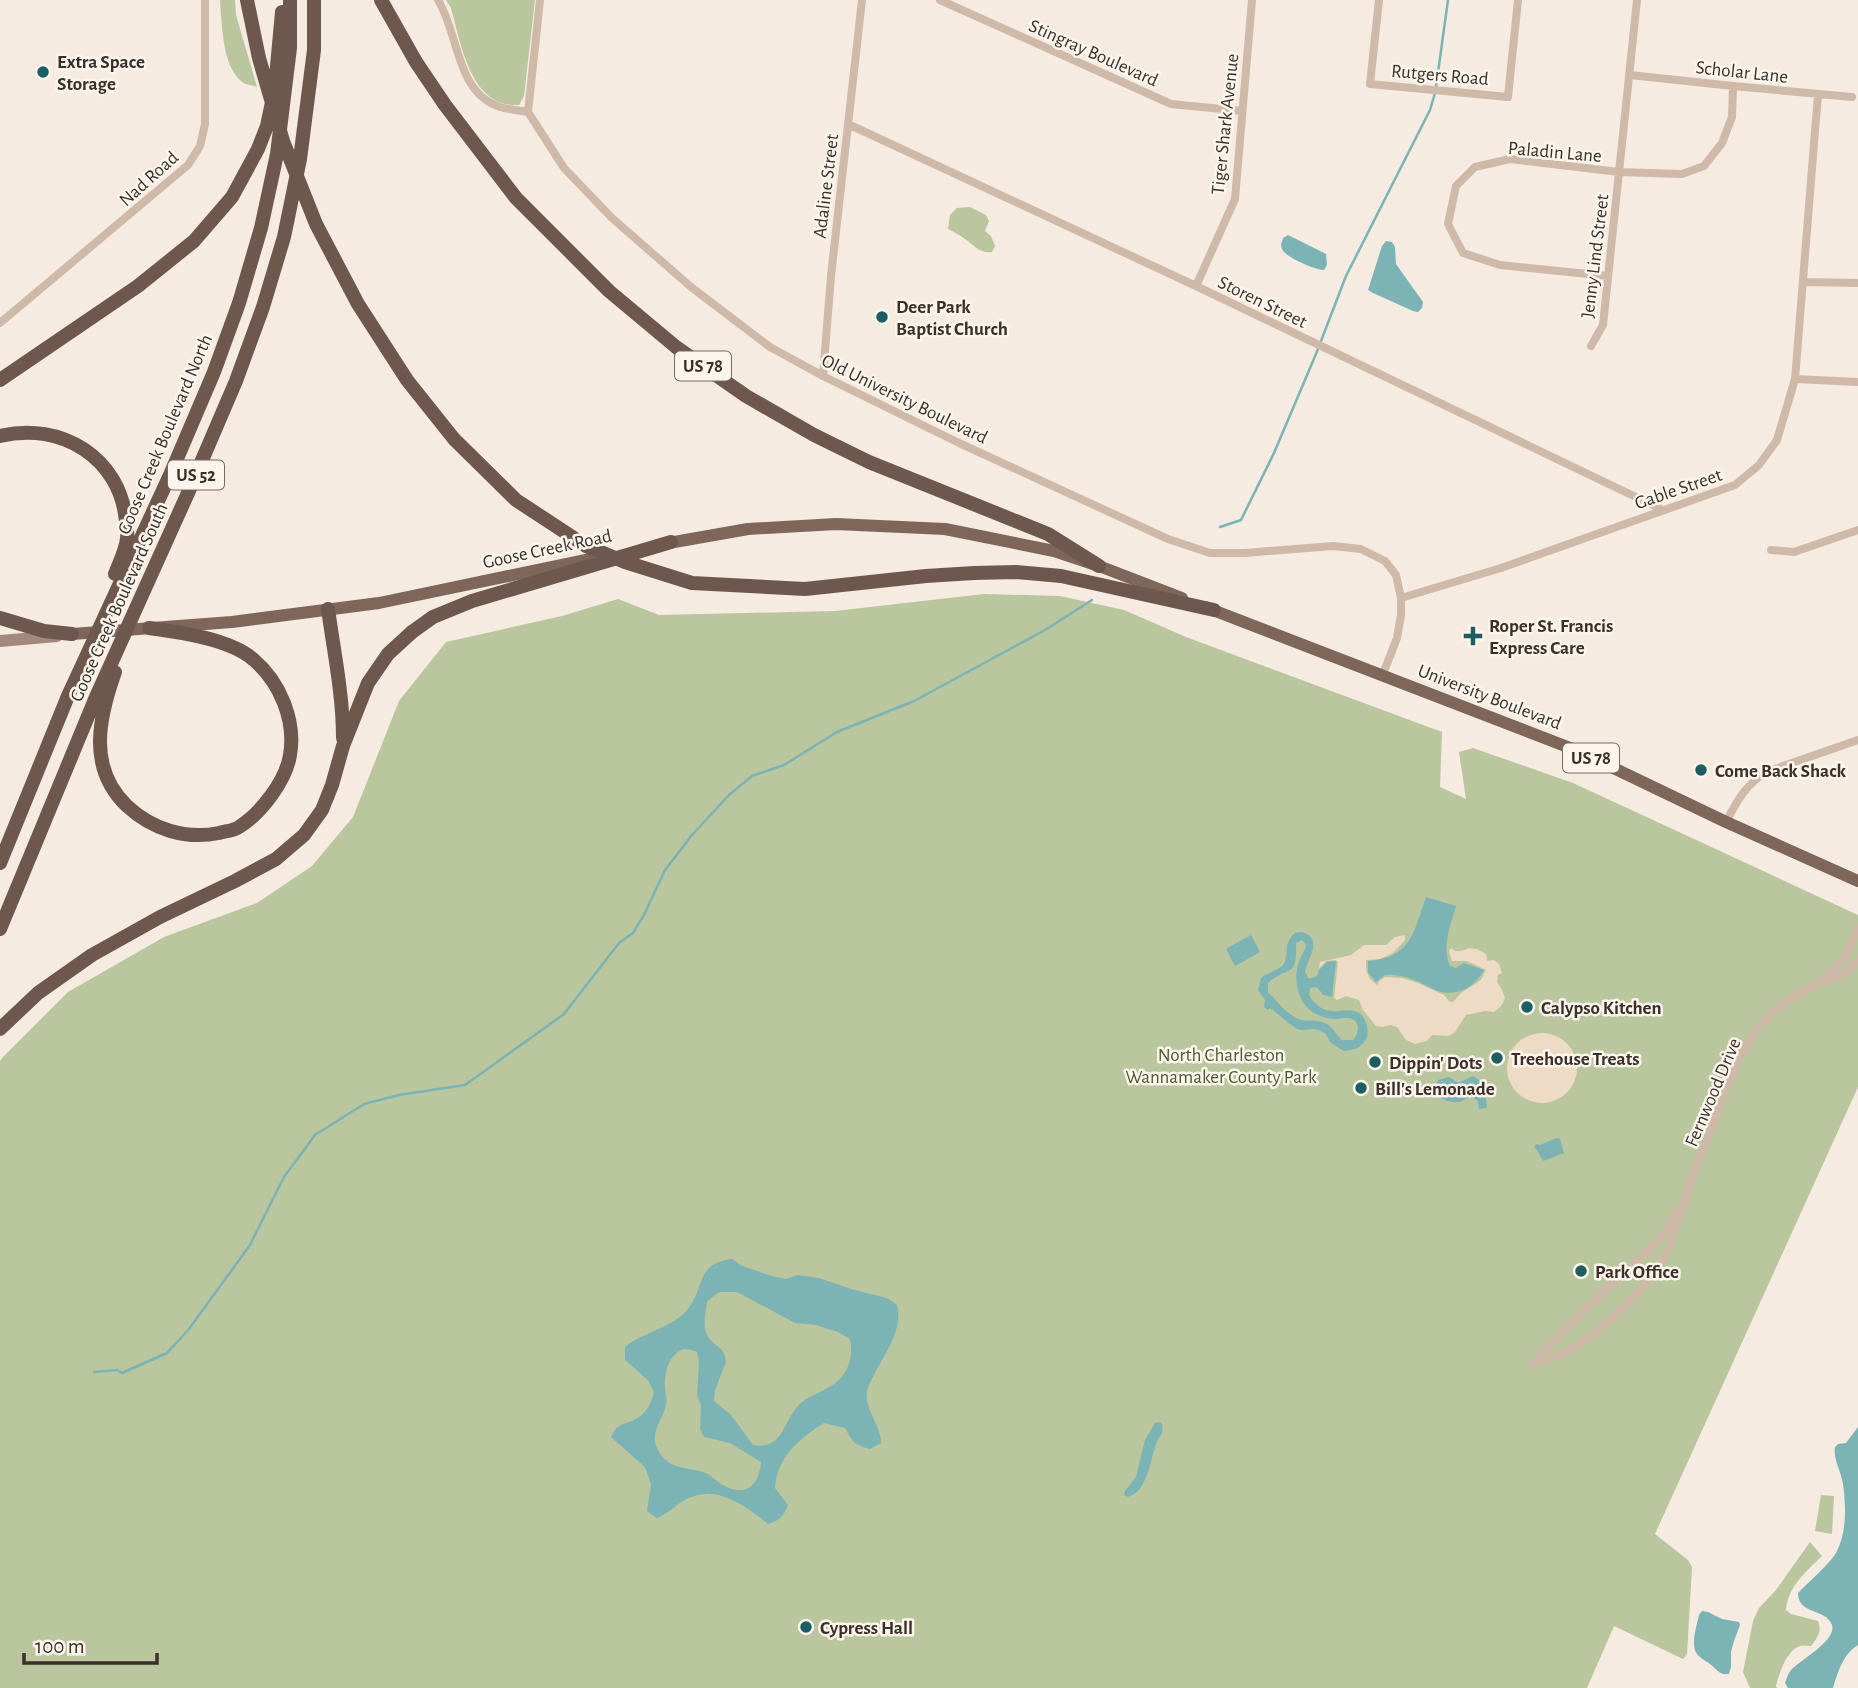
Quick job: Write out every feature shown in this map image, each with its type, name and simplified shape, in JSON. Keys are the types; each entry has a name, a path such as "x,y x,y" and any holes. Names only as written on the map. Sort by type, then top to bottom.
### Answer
{"highway":[{"name":"US 78","path":"247,0 259,58 283,141 316,224 358,304 407,380 454,439 516,500 586,546 625,562 692,583 805,589 926,576 1016,572 1061,576 1214,610"},
{"path":"0,380 138,286 194,241 232,197 267,126 275,88 283,0"},
{"name":"Goose Creek Boulevard North","path":"0,863 68,696 170,475 214,372 239,303 261,228 277,154 290,48 290,0"},
{"name":"Goose Creek Boulevard South","path":"0,929 96,697 236,381 263,307 284,237 302,145 314,50 314,0"},
{"name":"US 78","path":"381,0 416,62 445,105 516,198 609,291 676,347 747,396 814,435 869,462 1048,534 1099,566"},
{"path":"0,436 34,433 69,440 97,458 116,482 125,505 127,538 112,585 68,696"},
{"path":"0,1029 38,993 92,955 160,917 276,859 304,835 323,810 343,746 368,683 388,654 412,632 433,617 472,601 671,542"},
{"path":"145,587 114,677 99,732 101,759 108,778 120,799 136,814 160,828 184,835 211,835 237,829 262,809 279,784 290,756 290,727 283,699 270,678 253,659 231,646 182,632 149,628"},
{"path":"328,609 343,717 343,746"},
{"path":"0,618 44,631 72,635"}],"main road":[{"name":"Goose Creek Road","path":"0,641 232,622 379,603 748,528 836,524 945,529 1054,551 1099,566"},
{"name":"University Boulevard","path":"1099,566 1578,751 1858,881"}],"street":[{"name":"Nad Road","path":"0,323 188,165 201,146 205,124 205,0"},
{"path":"438,0 466,76 479,95 499,107 528,112 540,0"},
{"name":"Adaline Street","path":"823,376 831,276 862,0"},
{"name":"Tiger Shark Avenue","path":"1196,286 1235,199 1252,0"},
{"name":"Rutgers Road","path":"1379,0 1370,83 1507,97 1518,0"},
{"name":"Jenny Lind Street","path":"1591,346 1603,325 1637,0"},
{"name":"Stingray Boulevard","path":"945,1 1171,104 1242,111"},
{"name":"Scholar Lane","path":"1630,75 1852,97"},
{"name":"Paladin Lane","path":"1608,276 1500,265 1463,253 1448,224 1456,186 1475,167 1510,159 1619,172 1682,174 1704,166 1723,143 1732,117 1733,86"},
{"name":"Gable Street","path":"1401,598 1501,568 1735,485 1759,466 1777,440 1795,379 1818,94"},
{"name":"Old University Boulevard","path":"528,112 564,168 612,218 691,287 770,347 823,376 959,443 1157,534 1210,553 1245,554 1333,546 1361,549 1385,561 1396,575 1401,598 1401,615 1397,638 1383,674"},
{"name":"Storen Street","path":"848,124 1329,349 1662,510"},
{"path":"1804,282 1858,284"},
{"path":"1795,379 1858,382"},
{"path":"1771,550 1794,552 1858,530"},
{"path":"1726,822 1740,794 1766,772 1858,740"},
{"name":"Fernwood Drive","path":"1817,984 1845,958 1858,928"},
{"name":"Fernwood Drive","path":"1685,1199 1726,1089 1755,1031 1782,1005 1817,984 1853,968 1858,960"},
{"path":"1685,1199 1668,1249 1626,1305 1595,1332 1567,1351 1532,1364 1660,1239 1685,1199"}],"green space":[{"path":"220,0 235,0 236,15 257,87 241,81 230,65 224,43"},
{"path":"446,0 535,0 524,96 519,105 502,103 489,96 479,85 470,71 451,8"},
{"path":"970,207 986,215 989,221 985,231 991,236 995,246 992,252 981,251 948,229 950,215 957,208"},
{"name":"North Charleston Wannamaker County Park","path":"984,594 1060,596 1124,610 1186,637 1442,732 1440,787 1466,799 1459,752 1473,748 1573,783 1858,915 1858,1087 1655,1534 1688,1560 1692,1567 1687,1654 1683,1659 1614,1626 1587,1688 0,1688 0,1061 3,1057 68,992 164,937 257,903 312,866 353,817 399,701 446,642 562,616 618,599 659,615 835,611"},
{"path":"1821,1495 1834,1496 1832,1534 1815,1531"},
{"path":"1810,1542 1822,1556 1794,1587 1786,1610 1791,1614 1818,1621 1819,1634 1811,1646 1800,1646 1787,1658 1781,1669 1777,1688 1750,1688 1743,1672 1753,1621 1759,1608 1776,1590"}],"shaded area":[{"path":"1405,935 1405,940 1393,953 1380,959 1366,960 1366,970 1377,985 1386,977 1402,978 1444,995 1453,1002 1461,993 1481,980 1486,970 1467,961 1452,961 1449,951 1451,948 1455,951 1477,949 1486,954 1487,961 1494,960 1499,964 1502,973 1498,975 1497,982 1505,998 1501,1006 1494,1012 1466,1015 1455,1032 1449,1036 1432,1035 1427,1041 1415,1044 1406,1040 1397,1027 1376,1026 1363,1010 1359,1000 1346,996 1337,1000 1334,998 1338,962 1326,961 1319,968 1320,962 1351,955 1364,945 1386,945 1395,937"},
{"path":"1535,1033 1549,1033 1562,1039 1571,1048 1577,1068 1575,1081 1567,1093 1549,1103 1535,1103 1522,1097 1513,1088 1507,1075 1507,1061 1513,1048 1522,1039"}],"water":[{"path":"1288,235 1326,254 1327,265 1324,270 1314,268 1284,252 1281,243"},
{"path":"1386,241 1392,242 1396,264 1423,302 1418,312 1368,290"},
{"path":"1426,897 1456,906 1446,951 1450,966 1456,968 1464,963 1484,970 1476,981 1465,989 1445,993 1395,975 1385,975 1376,982 1368,972 1368,961 1394,955 1409,941"},
{"path":"1302,932 1312,939 1313,949 1305,972 1308,978 1317,976 1327,962 1336,961 1332,997 1323,995 1314,987 1310,988 1309,995 1316,1004 1326,1010 1361,1014 1367,1027 1367,1035 1358,1048 1344,1051 1331,1043 1325,1033 1315,1029 1295,1028 1273,1010 1264,1007 1265,1000 1258,990 1261,978 1282,966 1286,959 1288,942 1295,933","holes":["1302,940 1306,944 1296,973 1302,1001 1309,1009 1323,1017 1354,1020 1358,1028 1353,1040 1342,1040 1323,1022 1295,1017 1268,992 1268,983 1293,967 1296,943"]},
{"path":"1251,935 1260,952 1235,966 1226,949"},
{"path":"1473,1076 1482,1085 1487,1108 1479,1109 1478,1101 1470,1096 1454,1102 1437,1095 1435,1086 1438,1080 1449,1077 1458,1083"},
{"path":"1556,1138 1560,1139 1564,1153 1543,1161 1534,1147"},
{"path":"732,1259 742,1266 787,1279 797,1275 819,1278 887,1298 897,1305 896,1331 867,1391 868,1404 881,1443 870,1449 854,1442 845,1428 824,1423 815,1429 798,1442 780,1467 775,1488 788,1505 781,1517 768,1524 734,1501 709,1494 685,1500 657,1518 647,1511 651,1484 645,1467 611,1437 620,1426 644,1412 654,1392 648,1380 625,1360 625,1347 681,1316 693,1302 706,1272 720,1262","holes":["719,1292 737,1292 795,1323 816,1325 850,1339 850,1359 842,1377 802,1402 772,1443 753,1445 731,1415 714,1401 715,1390 726,1362 721,1349 709,1339 705,1322 707,1301","683,1349 697,1352 697,1396 701,1405 700,1429 704,1437 730,1443 761,1462 757,1478 749,1488 729,1488 701,1471 673,1465 657,1448 655,1435 665,1410 667,1370 672,1357"]},
{"path":"1160,1422 1162,1433 1144,1482 1135,1494 1128,1497 1124,1495 1125,1491 1136,1477 1145,1440 1155,1423"},
{"path":"1858,1427 1858,1645 1845,1658 1833,1688 1788,1688 1785,1683 1791,1671 1824,1643 1832,1631 1829,1620 1802,1605 1798,1593 1829,1562 1840,1545 1845,1501 1835,1447 1846,1443"},
{"path":"1702,1611 1739,1622 1731,1652 1729,1674 1718,1672 1695,1650 1695,1635"}],"waterway":[{"path":"1436,87 1448,0"},
{"path":"1220,527 1241,520 1274,453 1346,276 1430,110 1435,93"},
{"path":"94,1372 117,1370 122,1373 167,1353 189,1329 250,1245 284,1177 315,1135 364,1104 399,1095 465,1085 564,1014 619,943 633,933 665,870 692,835 729,795 752,776 784,765 837,732 914,701 1045,630 1092,600"}],"place":[{"name":"Extra Space Storage","path":"43,72"},
{"name":"Deer Park Baptist Church","path":"882,317"},
{"name":"Roper St. Francis Express Care","path":"1473,636"},
{"name":"Come Back Shack","path":"1701,770"},
{"name":"Calypso Kitchen","path":"1527,1007"},
{"name":"Treehouse Treats","path":"1497,1058"},
{"name":"Dippin' Dots","path":"1375,1062"},
{"name":"Bill's Lemonade","path":"1361,1088"},
{"name":"Park Office","path":"1581,1271"},
{"name":"Cypress Hall","path":"806,1627"}]}
